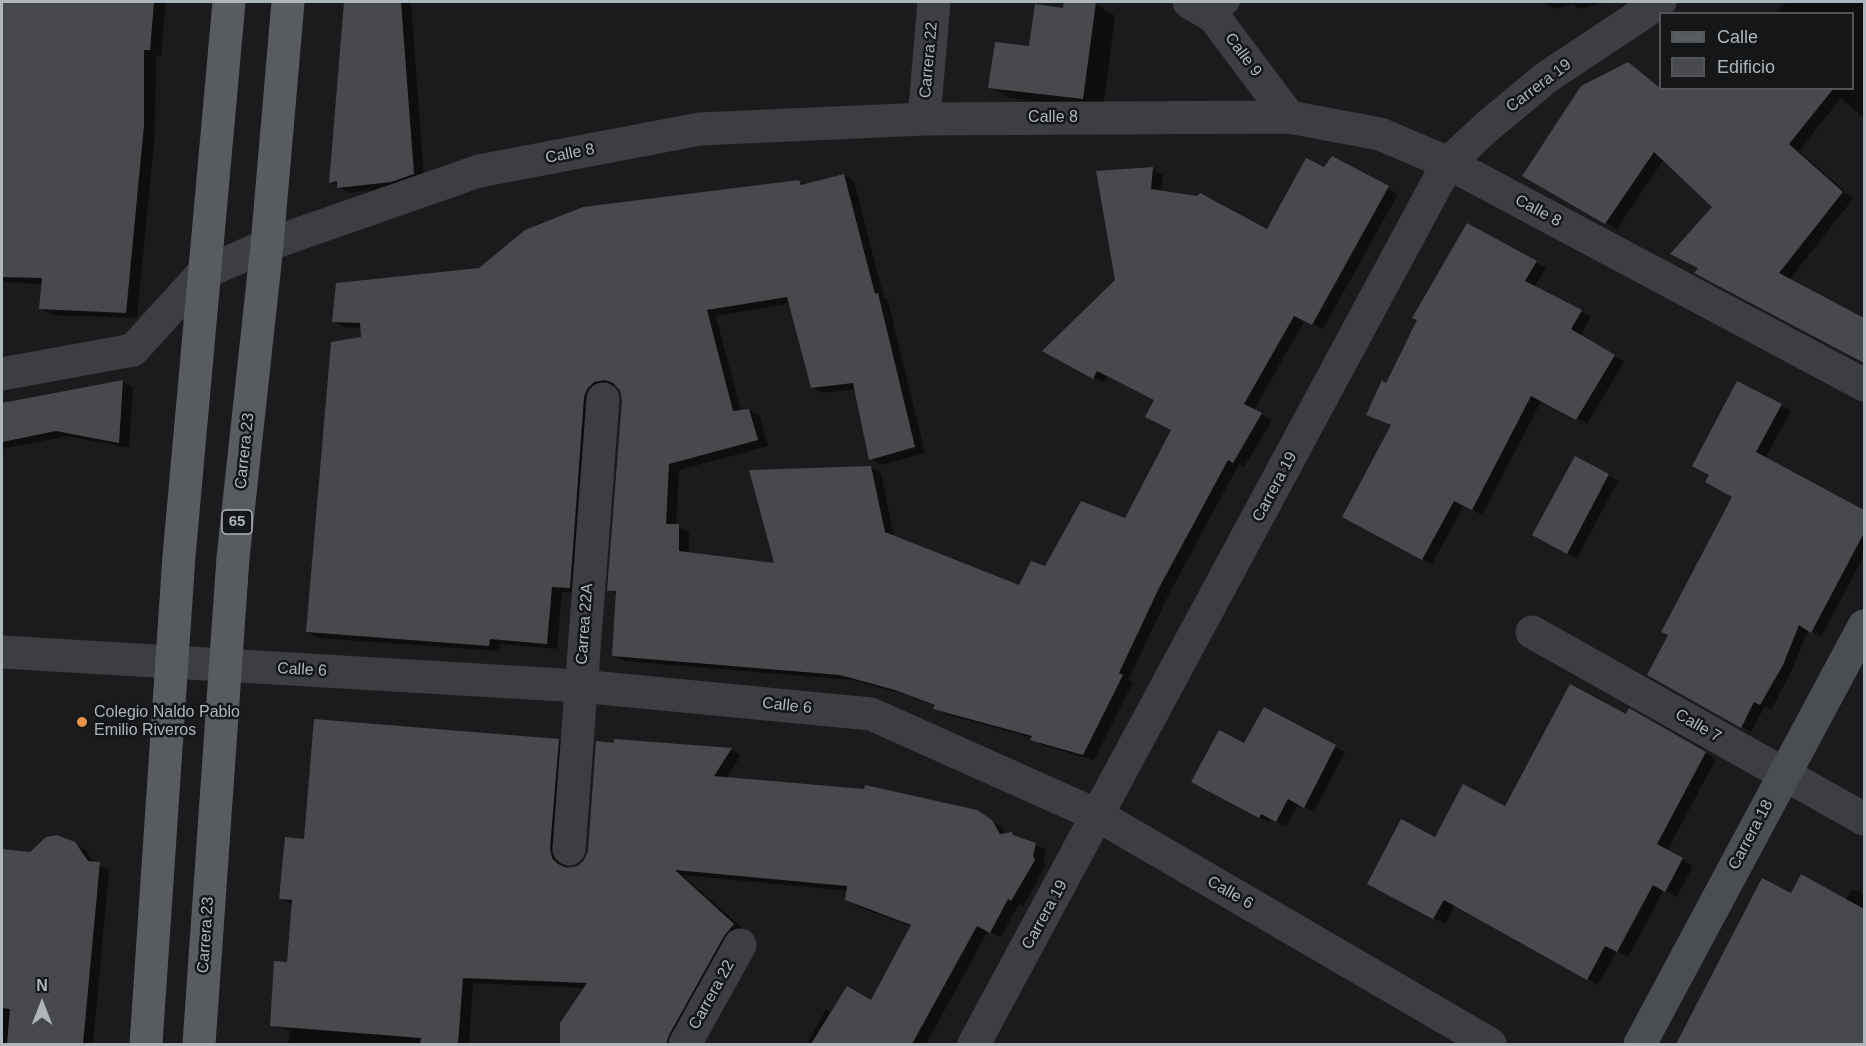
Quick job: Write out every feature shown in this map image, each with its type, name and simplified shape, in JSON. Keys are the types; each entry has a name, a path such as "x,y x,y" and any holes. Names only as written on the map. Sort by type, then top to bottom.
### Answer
{"main road":[{"path":"146,1044 202,274 229,2"},
{"name":"Carrera 23","path":"199,1044 233,558 267,245 288,2"}],"street":[{"name":"Carrera 22","path":"924,119 934,2"},
{"name":"Carrera 19","path":"974,1044 1099,816 1448,163 1547,77 1660,2"},
{"name":"Calle 9","path":"1211,7 1289,117"},
{"name":"Calle 8","path":"202,274 267,245 479,171 700,129 924,119 1289,117 1380,134 1448,163 1864,385"},
{"path":"2,374 133,350 202,274"},
{"name":"Carrea 22A","path":"569,849 603,399"},
{"name":"Carrera 18","path":"1640,1044 1864,626"},
{"name":"Calle 7","path":"1532,632 1864,819"},
{"name":"Calle 6","path":"2,652 580,686 871,714 1099,816 1490,1044"},
{"name":"Carrera 22","path":"685,1044 740,945"}],"building":[{"path":"2,2 154,2 150,50 144,50 144,125 126,313 39,309 42,278 2,277"},
{"path":"344,2 401,2 414,174 391,182 337,188 337,181 329,183"},
{"path":"1064,2 1096,2 1083,99 988,88 995,42 1029,46 1035,4 1063,8"},
{"path":"1628,62 1659,87 1659,90 1832,90 1789,144 1843,192 1779,273 1864,318 1864,363 1694,273 1698,268 1670,254 1712,207 1654,152 1605,224 1522,176 1581,86"},
{"path":"1332,156 1389,186 1312,325 1294,316 1244,404 1262,413 1233,463 1228,460 1160,586 1119,673 1123,675 1083,755 1030,740 1032,736 933,709 935,705 895,690 840,675 612,656 616,591 607,591 622,400 620,390 613,383 605,380 594,382 587,389 584,397 570,588 552,587 547,644 490,639 489,646 306,632 331,342 361,337 360,323 332,322 336,283 479,268 525,230 583,207 799,180 801,185 844,174 875,294 878,293 915,447 869,460 853,383 811,388 787,297 707,310 733,411 749,409 758,440 669,464 666,524 679,524 679,551 774,563 749,470 871,466 885,532 1019,585 1031,561 1045,566 1081,501 1125,518 1171,430 1145,417 1154,400 1097,371 1093,379 1042,351 1115,280 1096,171 1153,167 1151,189 1197,196 1200,193 1267,229 1306,158 1324,167"},
{"path":"1467,223 1537,261 1525,281 1582,310 1571,329 1615,355 1576,420 1531,396 1472,510 1454,501 1422,560 1342,517 1391,425 1366,415 1382,380 1386,383 1417,320 1412,318"},
{"path":"123,380 119,443 56,431 2,442 2,403"},
{"path":"1737,381 1782,404 1756,452 1864,510 1864,533 1811,633 1799,625 1783,665 1760,705 1754,702 1741,728 1647,675 1668,635 1661,632 1732,497 1705,482 1709,475 1692,466"},
{"path":"1575,456 1609,474 1567,554 1532,535"},
{"path":"1570,684 1626,714 1629,708 1706,752 1657,844 1683,858 1665,892 1653,885 1617,952 1605,946 1587,980 1444,900 1433,919 1367,884 1401,819 1435,837 1463,784 1505,806"},
{"path":"1264,707 1336,745 1304,808 1288,799 1276,822 1261,814 1259,818 1191,782 1219,730 1244,743"},
{"path":"314,719 559,739 550,848 552,858 567,868 578,866 588,851 596,741 614,743 614,739 732,748 714,776 864,789 865,785 977,810 992,820 1000,834 1012,832 1013,835 1036,843 1033,855 1035,860 1011,901 1008,899 990,933 977,926 912,1044 811,1044 847,986 871,1000 911,925 845,900 847,886 675,870 734,924 724,936 666,1044 560,1044 560,1023 587,983 463,978 458,1044 420,1044 421,1038 270,1026 274,961 287,962 292,900 279,899 285,837 304,839"},
{"path":"57,835 75,842 88,861 100,862 83,1044 7,1044 10,1009 2,1008 2,849 30,852 46,837"},
{"path":"1801,874 1864,909 1864,1044 1676,1044 1762,878 1791,893"}],"place":[{"name":"Colegio Naldo Pablo Emilio Riveros","path":"82,722"}]}
